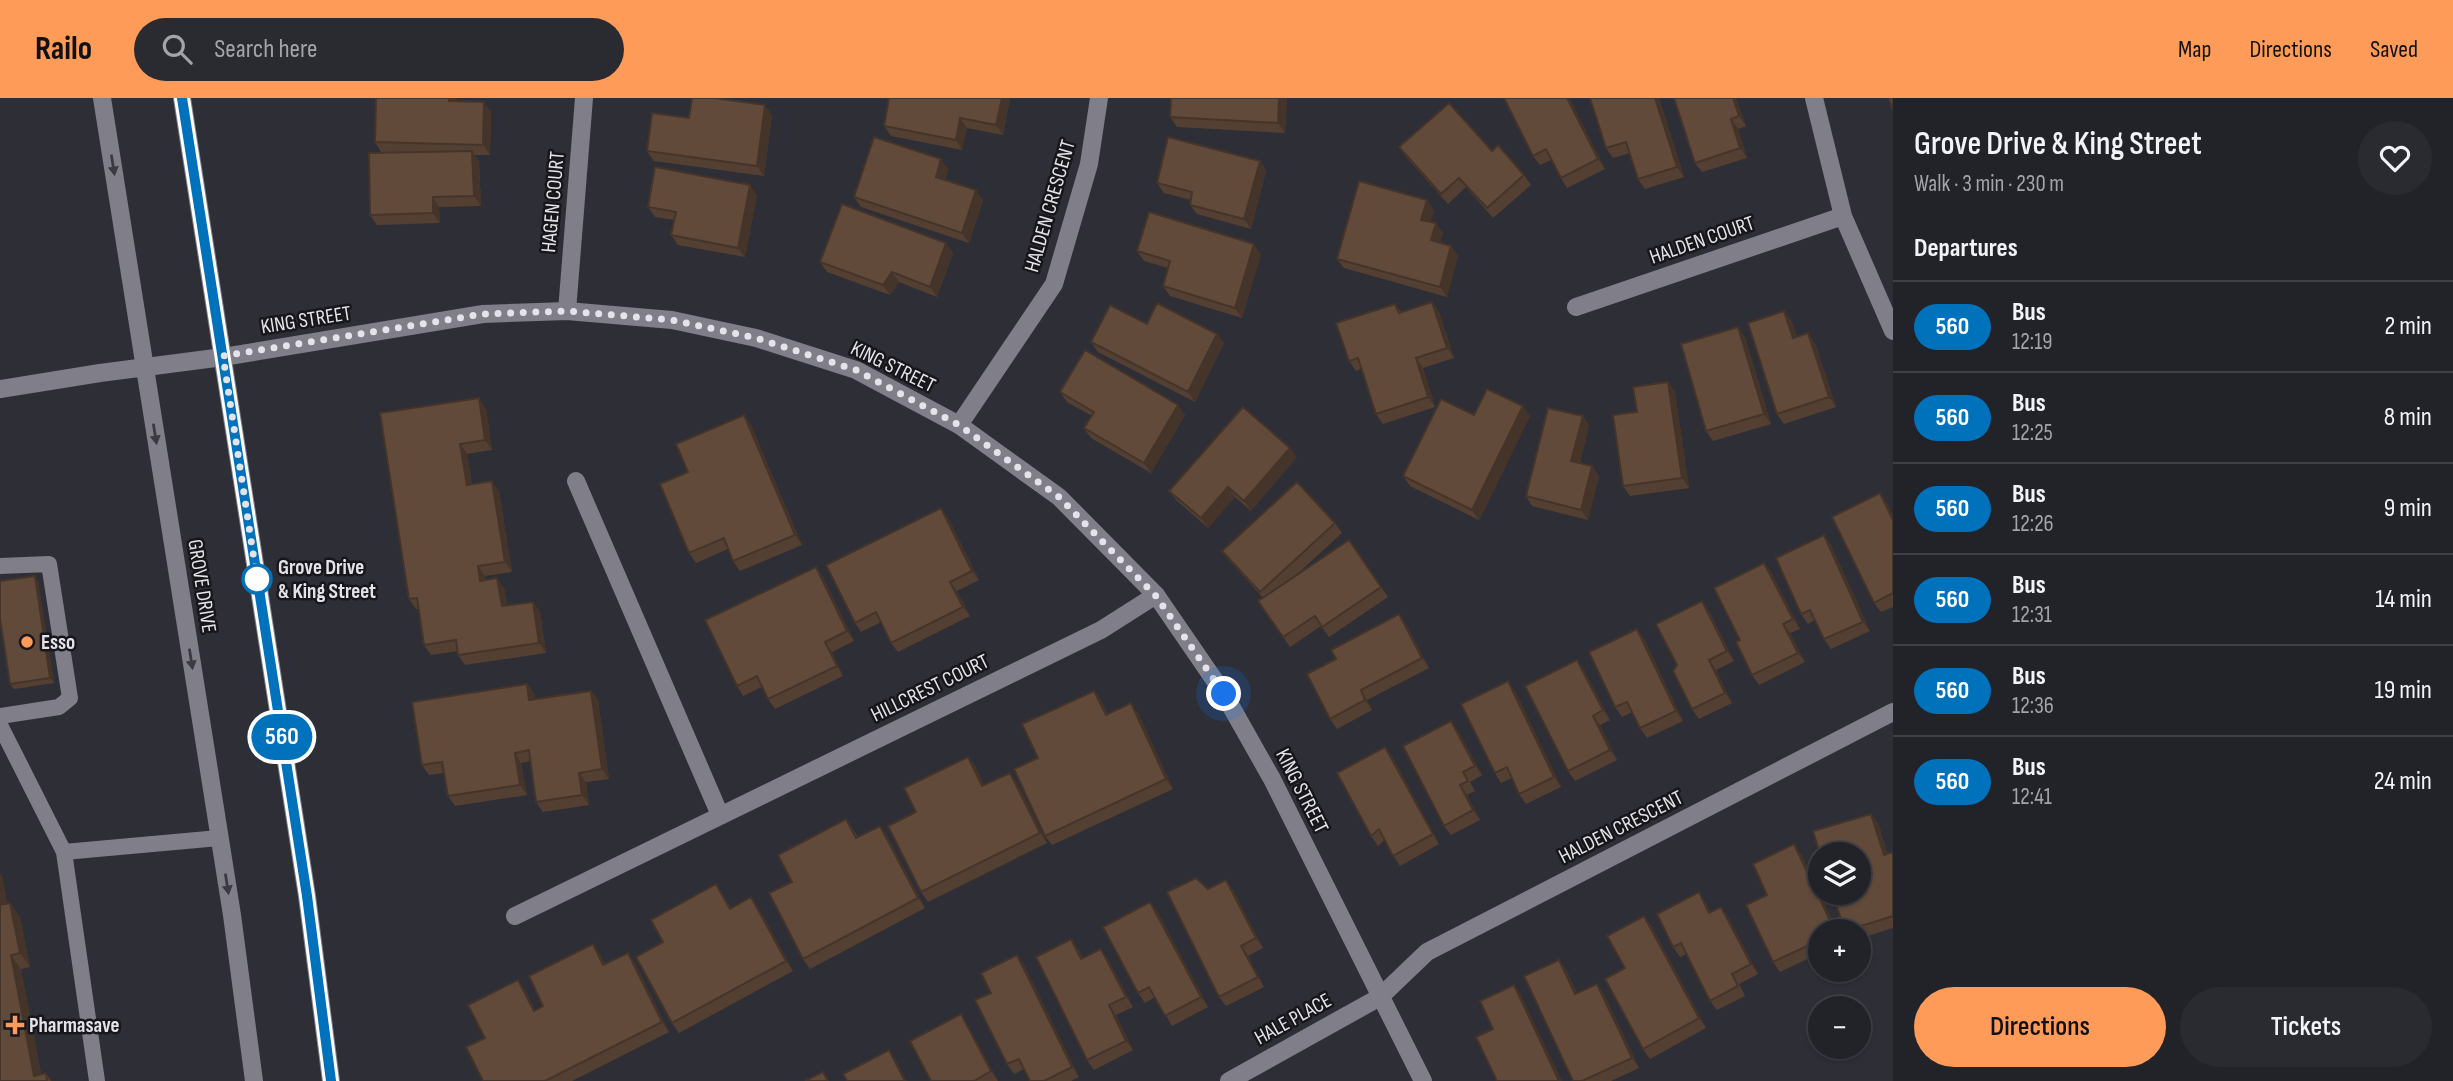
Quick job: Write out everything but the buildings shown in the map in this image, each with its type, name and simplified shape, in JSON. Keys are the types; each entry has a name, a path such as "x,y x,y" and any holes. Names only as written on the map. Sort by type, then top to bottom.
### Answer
{"street":[{"name":"GROVE DRIVE","path":"102,98 232,915 254,1081"},
{"path":"182,98 307,896 331,1081"},
{"name":"HAGEN COURT","path":"567,311 584,98"},
{"name":"HALDEN CRESCENT","path":"959,425 1054,284 1089,164 1099,98"},
{"path":"1814,98 1843,216 1893,331"},
{"name":"HALDEN COURT","path":"1576,307 1843,216"},
{"name":"KING STREET","path":"0,389 483,314 567,311 672,320 756,338 856,370 959,425 1059,497 1156,596 1224,694 1272,779 1423,1081"},
{"path":"576,481 720,815"},
{"name":"HILLCREST COURT","path":"515,916 1101,630 1156,596"},
{"name":"HALDEN CRESCENT","path":"1380,997 1427,952 1893,712"},
{"name":"HALE PLACE","path":"1229,1081 1380,997"}],"lane":[{"path":"0,566 49,564 70,698 59,707 0,716"},
{"path":"0,725 64,852 97,1081"},
{"path":"64,852 219,838"}],"bus line":[{"name":"560","path":"182,98 307,896 331,1081"}],"place":[{"name":"Grove Drive & King Street","path":"257,579"},
{"name":"Esso","path":"27,642"},
{"name":"Pharmasave","path":"15,1025"}],"route":[{"path":"257,579 223,356 483,314 567,311 672,320 756,338 856,370 959,425 1059,497 1118,556 1156,596 1224,694"}]}
